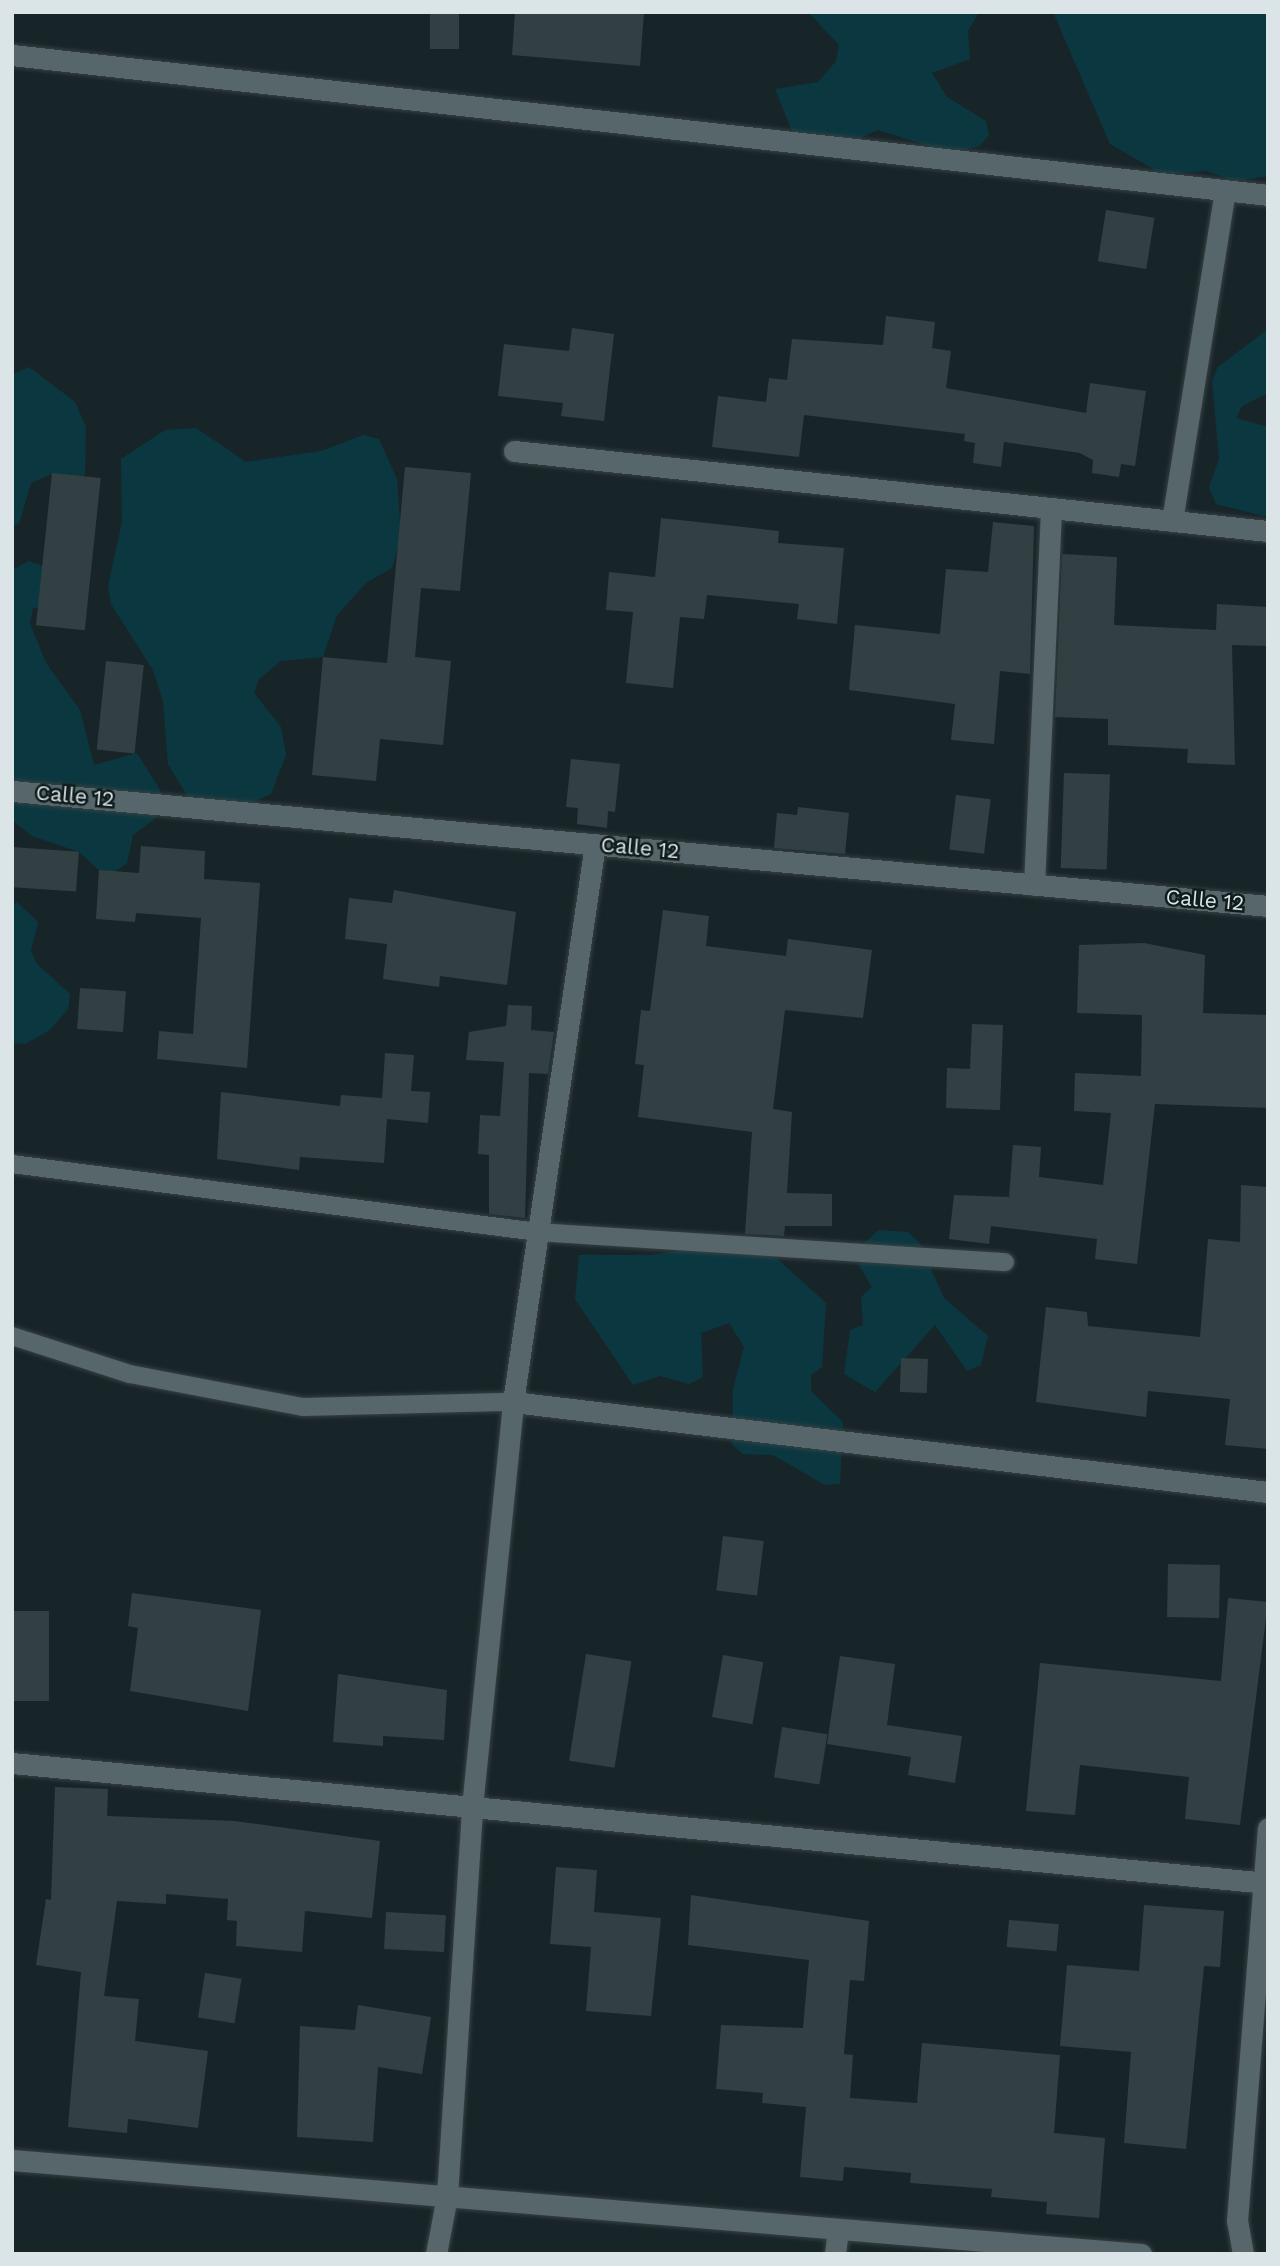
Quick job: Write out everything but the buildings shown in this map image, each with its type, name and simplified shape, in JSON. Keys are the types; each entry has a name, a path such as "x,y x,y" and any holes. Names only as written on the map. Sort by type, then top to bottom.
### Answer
{"street":[{"path":"12,55 1268,195"},
{"path":"1172,521 1225,190"},
{"path":"514,451 1268,531"},
{"path":"1034,885 1051,508"},
{"name":"Calle 12","path":"12,790 1268,906"},
{"path":"436,2254 447,2196 472,1807 513,1402 595,844"},
{"path":"513,1402 1268,1492"},
{"path":"12,1763 1264,1883"},
{"path":"1243,2254 1237,2221 1268,1828"},
{"path":"12,2160 1141,2254"},
{"path":"835,2254 838,2229"}],"lane":[{"path":"12,1164 538,1232 1005,1262"},
{"path":"12,1336 130,1374 303,1407 513,1402"}],"shaded area":[{"path":"808,12 979,12 968,31 970,59 932,73 947,97 986,121 989,135 980,146 951,153 878,130 851,142 792,131 775,89 818,82 836,61 839,45"},
{"path":"1053,12 1268,12 1268,176 1235,181 1207,171 1162,174 1110,144"},
{"path":"1268,329 1268,393 1242,406 1236,418 1268,427 1268,517 1216,504 1209,487 1219,459 1212,381 1218,367"},
{"path":"29,367 75,402 86,427 85,473 79,486 52,474 31,483 19,524 12,526 12,375"},
{"path":"196,428 246,462 321,451 363,435 379,439 397,479 401,537 392,568 366,583 337,615 323,657 281,661 259,679 254,693 281,727 286,755 271,794 245,806 189,799 168,764 163,701 153,670 111,604 108,586 122,522 121,459 165,430"},
{"path":"29,561 56,571 48,607 33,608 30,623 46,663 80,710 94,765 137,753 160,790 156,818 133,835 127,863 114,872 99,870 79,852 32,836 12,820 12,570"},
{"path":"17,902 38,922 31,951 37,964 70,994 68,1009 50,1030 25,1044 12,1043 12,905"},
{"path":"879,1230 908,1232 919,1242 944,1298 988,1336 981,1365 967,1371 935,1325 875,1392 844,1374 850,1330 863,1325 861,1297 872,1287 857,1262 858,1248"},
{"path":"726,1242 770,1252 826,1303 822,1367 811,1375 811,1391 843,1422 840,1484 825,1485 773,1455 743,1454 732,1445 733,1389 744,1347 729,1323 701,1333 703,1377 689,1384 660,1376 633,1385 575,1299 579,1255 652,1255"}]}
